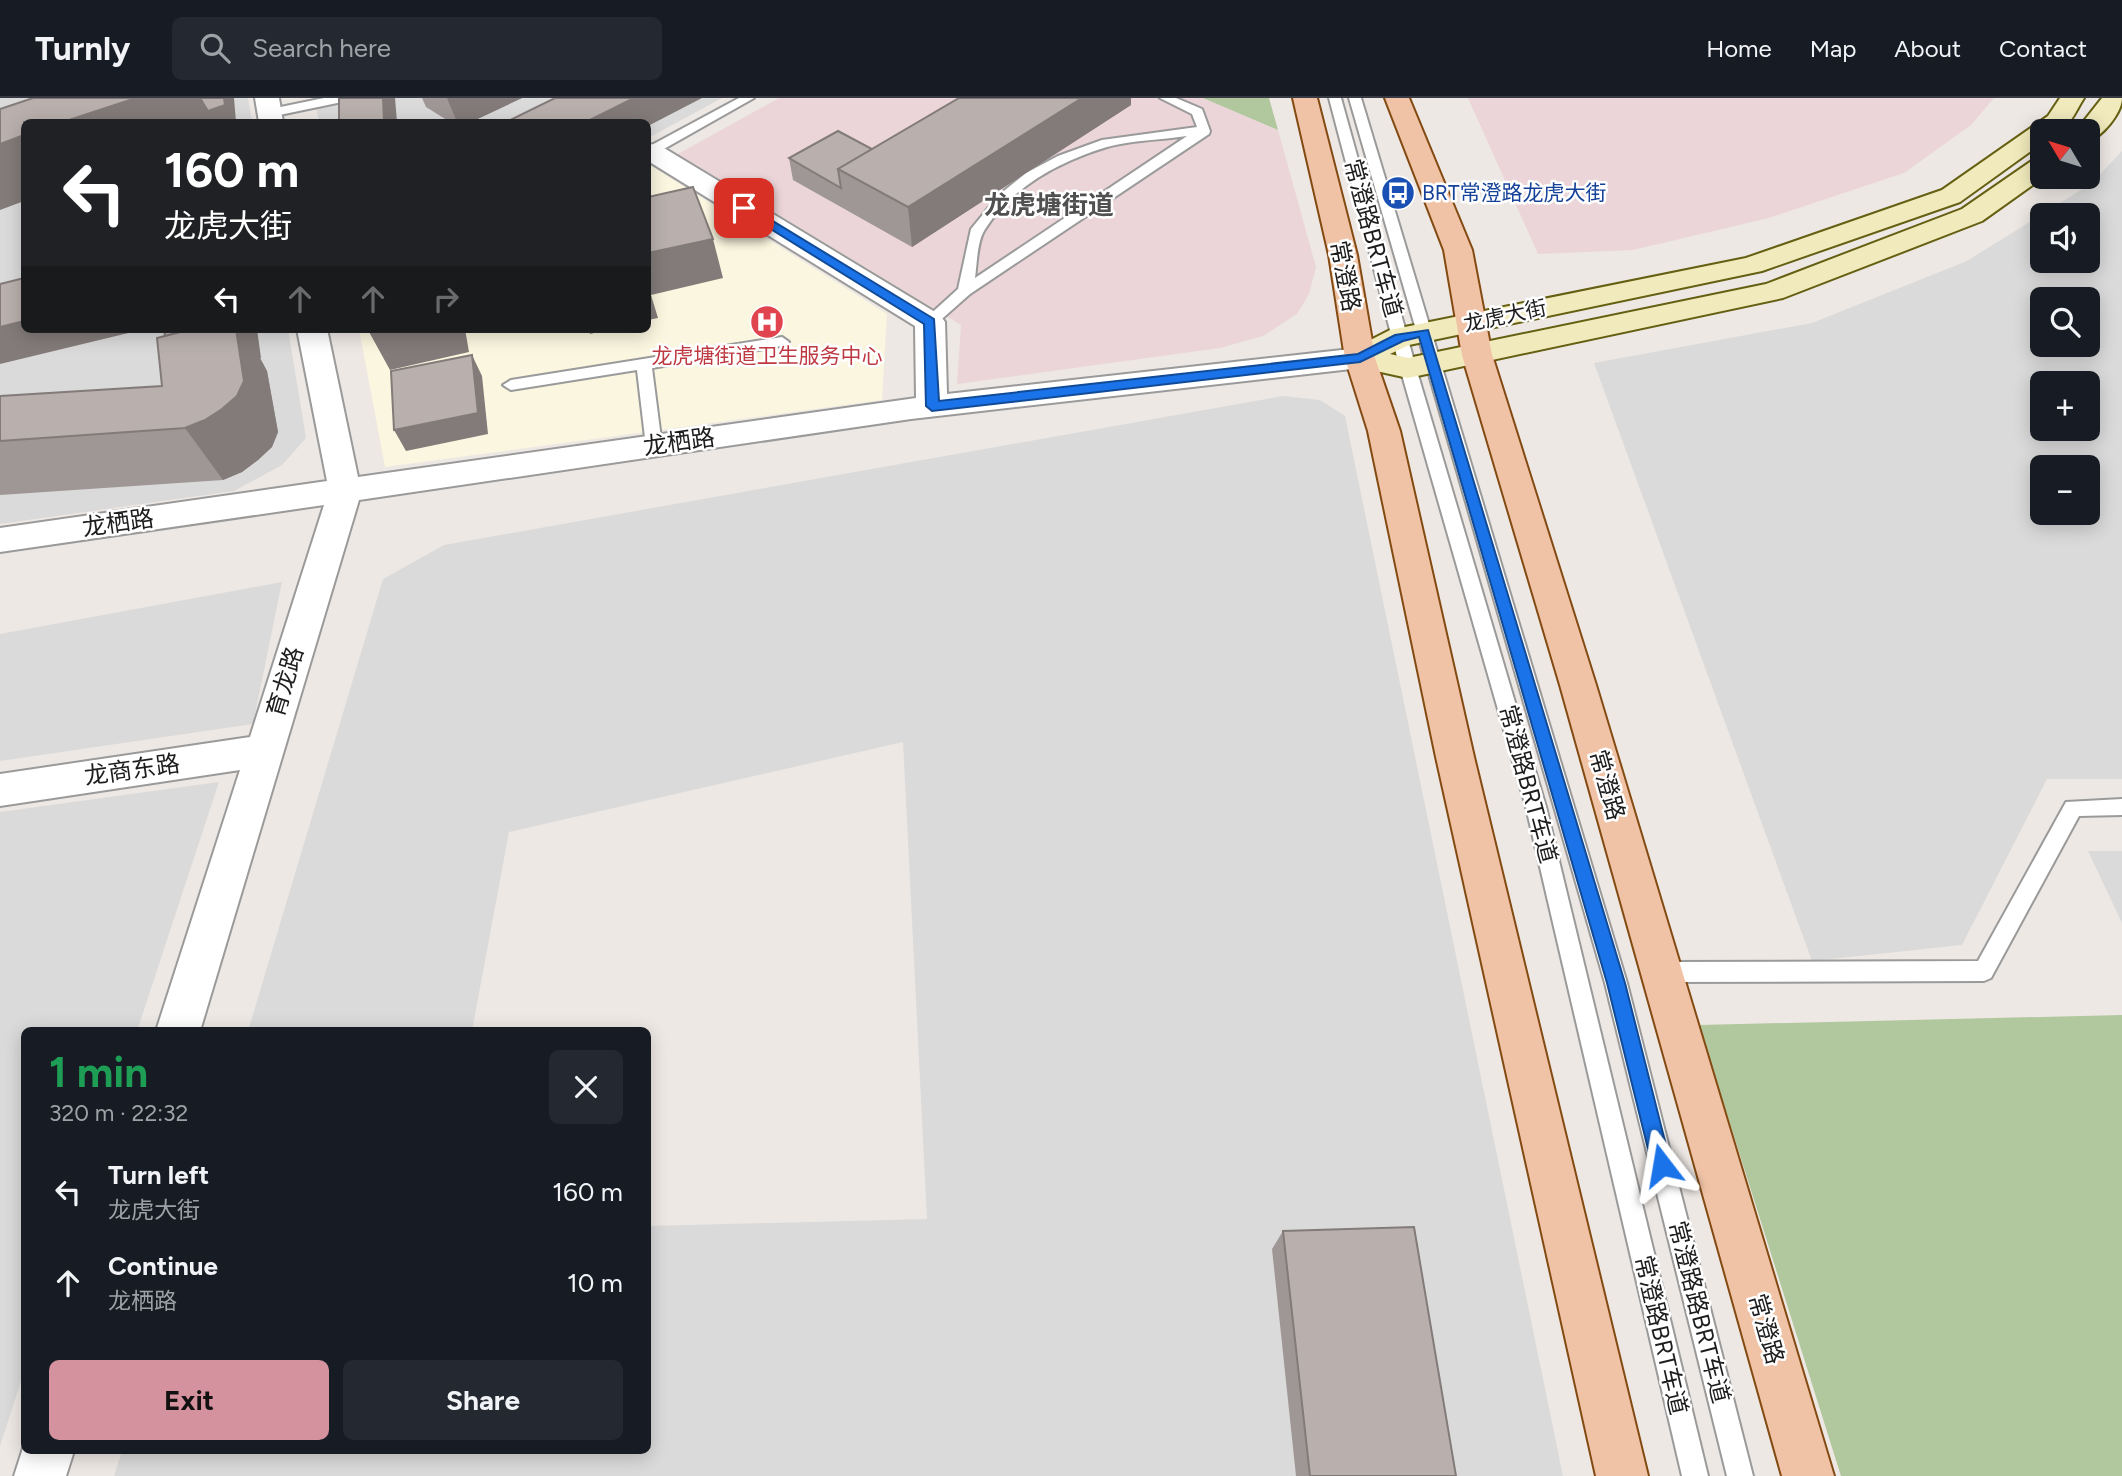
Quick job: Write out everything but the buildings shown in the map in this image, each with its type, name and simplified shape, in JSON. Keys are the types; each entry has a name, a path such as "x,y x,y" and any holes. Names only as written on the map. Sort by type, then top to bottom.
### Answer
{"main road":[{"name":"常澄路","path":"1305,98 1343,255 1360,358 1384,431 1455,757 1622,1476"},
{"name":"常澄路","path":"1397,98 1458,250 1474,339 1808,1476"}],"street":[{"name":"龙虎大街","path":"1360,358 1420,366 1474,339 1752,265 1951,196 2057,121 2072,98"},
{"path":"2099,119 2115,98"},
{"path":"651,153 930,322 932,406"},
{"name":"龙虎大街","path":"1360,358 1412,335 1474,339 1773,292 1972,215 2030,174"},
{"name":"育龙路","path":"179,1027 345,491 313,333"},
{"name":"龙栖路","path":"0,540 932,406 1360,358"},
{"name":"龙商东路","path":"0,790 264,751"},
{"path":"40,1476 47,1454"}],"lane":[{"path":"269,111 342,98"},
{"path":"651,151 748,98"},
{"path":"1166,98 1198,112 1204,131"},
{"name":"常澄路BRT车道","path":"1335,98 1412,335"},
{"name":"常澄路路BRT车道","path":"1355,98 1420,366 1616,983 1740,1476"},
{"path":"930,322 965,291 1204,131"},
{"path":"965,291 976,232 1004,198 1031,176 1062,159 1107,143 1204,131"},
{"path":"511,385 782,342"},
{"path":"645,363 654,446"},
{"name":"常澄路BRT车道","path":"1420,366 1536,807 1695,1476"},
{"path":"1662,972 1984,971 2073,808 2122,807"}],"shaded area":[{"path":"0,98 248,98 252,119 21,119 21,333 289,333 306,438 282,465 234,491 0,524"},
{"path":"314,98 722,98 651,136 651,119 318,119"},
{"path":"779,98 1203,98 1278,130 1316,267 1309,294 1297,314 1263,336 1220,348 957,384 961,325 678,154"},
{"path":"1468,98 1994,98 1971,125 1904,173 1769,218 1633,250 1538,254"},
{"path":"2122,151 2122,779 2047,779 1962,945 1812,961 1594,363 1812,323 1967,261 2030,222 2030,273 2100,273 2100,203 2060,203 2082,189 2100,189 2100,174"},
{"name":"龙虎塘街道卫生服务中心","path":"651,166 887,314 882,400 385,467 360,333 651,333"},
{"path":"1283,396 1320,400 1345,416 1563,1476 114,1476 121,1454 651,1454 651,1226 927,1219 903,742 509,832 473,1027 249,1027 383,579 444,545"},
{"path":"282,582 253,724 0,761 0,634"},
{"path":"219,782 138,1027 21,1027 21,1381 0,1446 0,812"},
{"path":"2088,851 2122,851 2122,923"}],"green space":[{"path":"1203,98 1269,98 1278,130"},
{"path":"2122,1015 2122,1476 1841,1476 1699,1025"}],"place":[{"name":"BRT常澄路龙虎大街","path":"1398,193"},
{"name":"龙虎塘街道卫生服务中心","path":"767,322"}],"district":[{"name":"龙虎塘街道","path":"1049,205"}],"route":[{"path":"744,208 930,322 932,406 1360,358 1400,337 1423,332 1616,983 1662,1165"}]}
